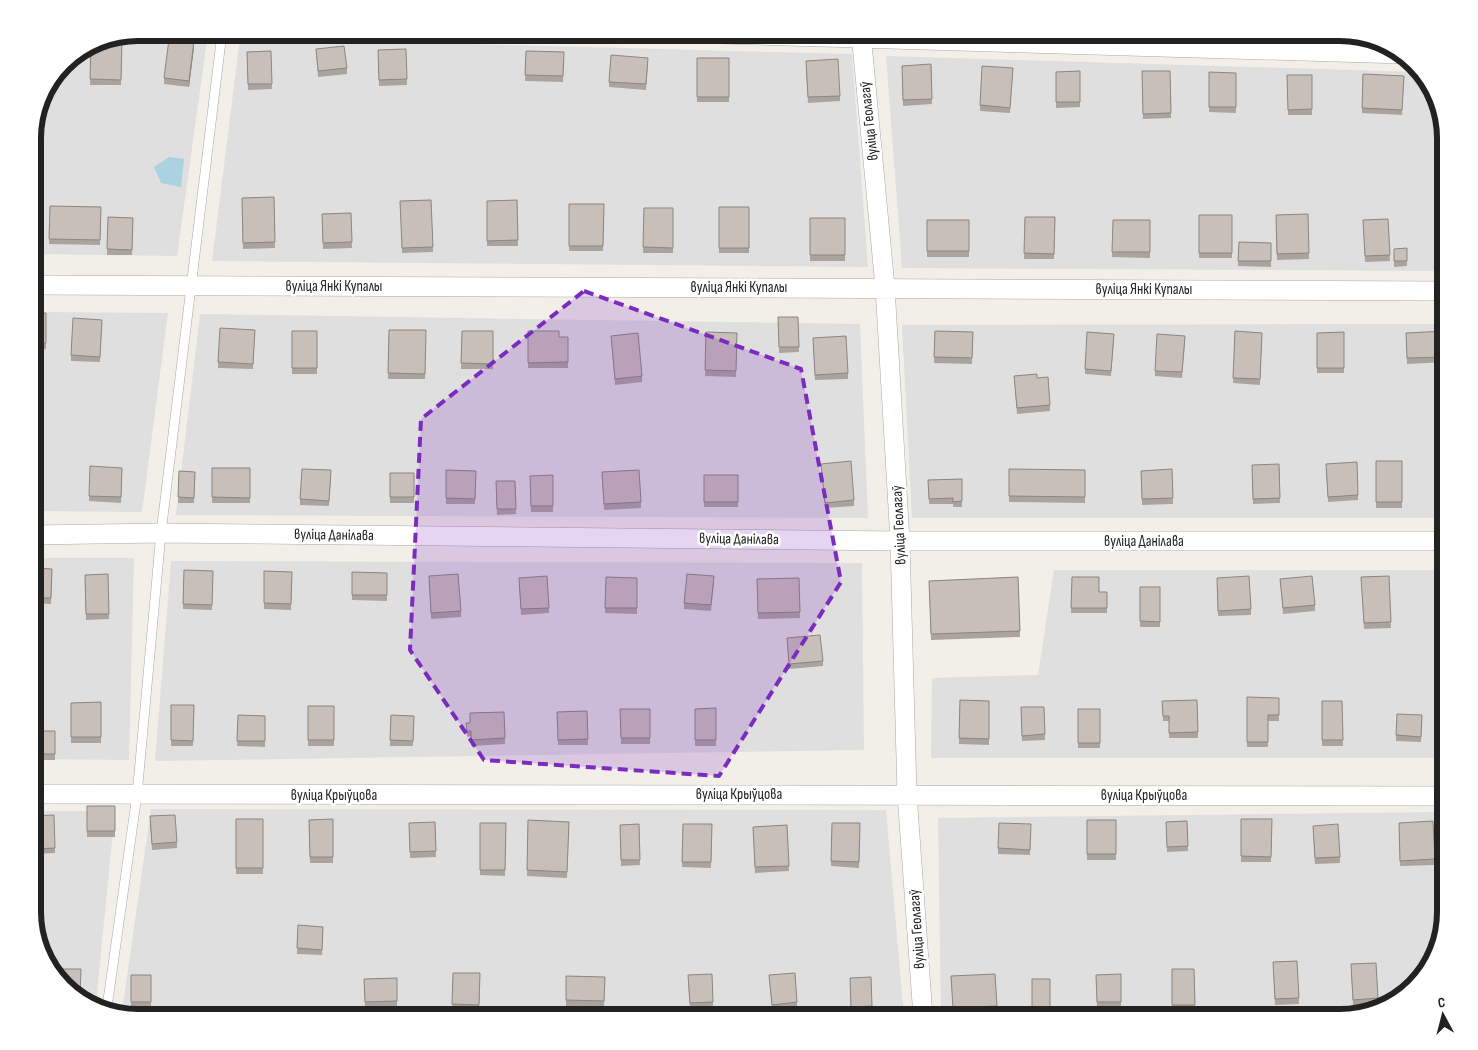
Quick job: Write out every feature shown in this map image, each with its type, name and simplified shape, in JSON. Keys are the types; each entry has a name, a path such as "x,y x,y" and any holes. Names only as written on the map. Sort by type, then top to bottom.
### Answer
{"street":[{"name":"вуліца Геолагаў","path":"861,41 885,287 900,540 907,794 922,1009"},
{"path":"1012,41 1387,53"},
{"name":"вуліца Янкі Купалы","path":"41,285 885,287 1437,291"},
{"name":"вуліца Данілава","path":"41,535 1437,541"},
{"name":"вуліца Крыўцова","path":"41,794 1437,796"}],"lane":[{"path":"106,1004 137,795 161,534 221,41"}],"highlighted area":[{"path":"584,291 801,369 841,582 719,776 484,760 410,650 421,419"}],"shaded area":[{"path":"138,41 207,41 177,256 41,254 41,132 46,107 58,84 74,65 90,54 119,43"},
{"path":"240,41 355,41 852,54 868,267 212,261"},
{"path":"886,56 1410,72 1424,90 1432,107 1437,138 1437,271 902,268"},
{"path":"41,312 168,313 142,512 41,511"},
{"path":"200,314 860,324 868,518 176,515"},
{"path":"1437,324 1437,518 912,518 902,325"},
{"path":"41,558 134,558 129,760 41,759"},
{"path":"171,561 862,563 864,750 155,761"},
{"path":"1054,570 1437,570 1437,758 931,758 932,678 1038,675"},
{"path":"151,809 886,810 903,1009 123,1008"},
{"path":"41,811 115,811 96,1000 79,989 61,971 49,949 43,931 41,918"},
{"path":"1437,812 1437,912 1432,943 1417,971 1404,985 1383,999 1371,1004 1346,1009 941,1009 938,818"}],"water":[{"path":"169,157 184,159 181,187 161,183 154,167"}],"building":[{"path":"169,41 194,41 189,81 164,78"},
{"path":"122,43 121,80 90,79 91,54"},
{"path":"344,46 347,68 318,71 316,49"},
{"path":"406,49 407,79 379,80 378,50"},
{"path":"271,51 272,84 248,84 247,52"},
{"path":"526,51 564,52 563,76 525,75"},
{"path":"611,55 648,58 646,84 609,82"},
{"path":"697,58 729,58 729,97 697,97"},
{"path":"838,59 840,96 808,97 806,61"},
{"path":"931,64 932,99 903,100 902,66"},
{"path":"982,66 1013,68 1010,108 980,105"},
{"path":"1080,71 1080,102 1056,102 1056,72"},
{"path":"1142,71 1170,71 1171,113 1143,114"},
{"path":"1209,72 1236,73 1236,107 1209,107"},
{"path":"1363,74 1404,76 1402,110 1362,108"},
{"path":"1287,75 1312,75 1312,109 1288,110"},
{"path":"274,197 275,242 243,243 242,198"},
{"path":"431,200 433,247 402,248 400,201"},
{"path":"517,200 518,240 487,241 487,201"},
{"path":"569,204 604,204 603,246 569,246"},
{"path":"50,206 101,207 100,240 49,239"},
{"path":"719,207 749,207 749,248 719,248"},
{"path":"644,208 673,208 673,248 643,247"},
{"path":"351,213 352,242 323,243 322,214"},
{"path":"1308,214 1309,253 1277,254 1276,215"},
{"path":"1199,215 1232,215 1232,253 1199,253"},
{"path":"108,217 133,218 132,250 107,249"},
{"path":"1025,217 1055,217 1054,254 1024,253"},
{"path":"810,218 845,218 845,255 810,255"},
{"path":"1388,219 1390,255 1365,256 1363,220"},
{"path":"927,220 969,220 969,251 927,251"},
{"path":"1113,220 1150,220 1150,252 1112,252"},
{"path":"1239,242 1271,243 1271,261 1238,261"},
{"path":"1407,248 1407,261 1394,261 1394,249"},
{"path":"41,313 46,313 46,343 41,343"},
{"path":"778,317 798,317 799,347 779,347"},
{"path":"73,318 102,320 100,357 71,355"},
{"path":"220,328 255,330 253,364 218,362"},
{"path":"389,330 426,330 425,374 388,373"},
{"path":"292,331 317,331 317,368 292,368"},
{"path":"462,331 493,331 493,364 461,363"},
{"path":"528,331 559,331 559,337 568,337 568,362 528,363"},
{"path":"935,331 973,332 972,358 934,357"},
{"path":"1235,331 1262,333 1260,379 1233,378"},
{"path":"1437,331 1437,357 1407,358 1406,333"},
{"path":"706,332 737,333 736,371 705,370"},
{"path":"1087,332 1114,334 1111,371 1085,369"},
{"path":"1344,332 1344,368 1317,368 1317,333"},
{"path":"638,333 642,376 615,379 611,336"},
{"path":"1157,334 1185,336 1182,372 1155,371"},
{"path":"846,336 848,373 815,375 813,338"},
{"path":"1037,374 1037,378 1048,377 1050,405 1017,408 1014,376"},
{"path":"851,461 854,500 825,503 821,464"},
{"path":"1376,461 1402,461 1402,502 1376,502"},
{"path":"1357,462 1358,495 1328,497 1326,464"},
{"path":"1279,464 1280,498 1253,499 1252,465"},
{"path":"90,466 122,468 121,497 89,496"},
{"path":"212,468 250,468 250,498 212,497"},
{"path":"302,469 331,470 329,501 300,499"},
{"path":"1009,469 1085,470 1085,497 1009,496"},
{"path":"1172,469 1173,498 1142,499 1141,471"},
{"path":"446,470 476,471 475,499 446,498"},
{"path":"639,470 641,502 604,504 602,472"},
{"path":"179,471 195,472 194,498 178,497"},
{"path":"390,473 414,473 414,497 390,497"},
{"path":"553,475 553,506 531,506 530,476"},
{"path":"704,475 738,475 738,502 704,502"},
{"path":"962,479 962,501 953,502 953,498 929,499 928,480"},
{"path":"496,481 515,481 516,509 497,509"},
{"path":"41,568 52,569 51,598 41,598"},
{"path":"184,570 213,571 212,605 183,604"},
{"path":"264,571 292,572 291,604 264,603"},
{"path":"352,572 387,573 387,595 352,595"},
{"path":"108,574 109,614 86,614 85,575"},
{"path":"458,574 461,611 431,613 429,576"},
{"path":"687,574 714,576 711,605 684,603"},
{"path":"547,576 549,608 521,609 519,578"},
{"path":"1249,576 1251,609 1218,611 1217,578"},
{"path":"1312,576 1315,605 1283,608 1280,579"},
{"path":"1389,576 1391,622 1364,623 1361,577"},
{"path":"606,577 637,578 637,608 605,608"},
{"path":"1018,577 1020,631 931,634 929,581"},
{"path":"1072,577 1099,577 1099,592 1107,592 1107,608 1071,608"},
{"path":"799,578 800,612 758,613 757,579"},
{"path":"1140,587 1160,587 1160,622 1140,621"},
{"path":"820,635 823,661 789,664 787,638"},
{"path":"1247,697 1279,698 1279,715 1268,715 1268,742 1247,742"},
{"path":"960,700 989,701 989,739 959,738"},
{"path":"1197,700 1198,732 1169,733 1169,716 1163,716 1162,701"},
{"path":"1322,701 1342,701 1343,740 1322,740"},
{"path":"101,702 101,737 71,737 71,703"},
{"path":"171,705 194,705 193,741 171,740"},
{"path":"308,706 334,706 334,740 308,740"},
{"path":"1021,707 1044,707 1045,734 1022,736"},
{"path":"716,708 716,740 695,740 695,709"},
{"path":"620,709 650,709 650,738 621,738"},
{"path":"1078,709 1100,709 1100,743 1078,743"},
{"path":"587,711 588,739 558,740 557,712"},
{"path":"504,712 505,738 471,740 471,731 467,731 466,723 470,723 470,713"},
{"path":"1397,714 1422,715 1421,737 1396,735"},
{"path":"238,715 265,716 265,741 237,741"},
{"path":"391,715 414,716 413,741 390,740"},
{"path":"41,731 55,731 55,754 41,754"},
{"path":"87,806 115,806 115,831 87,831"},
{"path":"54,815 55,848 41,849 41,816"},
{"path":"175,815 177,842 152,844 150,816"},
{"path":"236,819 263,819 263,868 236,868"},
{"path":"333,819 333,857 310,857 309,820"},
{"path":"1241,819 1272,819 1271,857 1241,856"},
{"path":"528,820 569,822 567,872 527,870"},
{"path":"1087,820 1116,820 1116,854 1087,854"},
{"path":"1187,821 1188,846 1167,847 1166,822"},
{"path":"1433,821 1435,859 1400,861 1399,823"},
{"path":"435,822 436,851 410,852 409,823"},
{"path":"480,823 506,823 505,870 480,870"},
{"path":"832,823 860,823 859,862 831,861"},
{"path":"999,823 1031,824 1030,850 998,848"},
{"path":"639,824 640,860 621,860 620,825"},
{"path":"683,824 712,824 711,862 682,862"},
{"path":"1338,824 1340,857 1315,858 1313,826"},
{"path":"787,825 789,866 755,867 753,827"},
{"path":"298,925 323,927 322,950 297,948"},
{"path":"1297,961 1299,998 1275,999 1273,962"},
{"path":"1376,963 1378,998 1353,1000 1351,964"},
{"path":"60,969 81,969 80,990"},
{"path":"1172,969 1194,969 1195,1005 1172,1005"},
{"path":"453,973 480,973 479,1005 452,1004"},
{"path":"795,973 797,1002 772,1005 769,975"},
{"path":"712,974 713,1002 690,1003 688,975"},
{"path":"995,974 997,1006 953,1008 951,976"},
{"path":"1121,974 1121,1002 1097,1002 1096,975"},
{"path":"131,975 151,975 151,1002 131,1002"},
{"path":"566,976 605,977 604,1001 566,1000"},
{"path":"871,977 872,1006 851,1007 850,978"},
{"path":"397,978 397,1001 365,1002 364,979"},
{"path":"1032,979 1050,979 1050,1008 1032,1008"}]}
